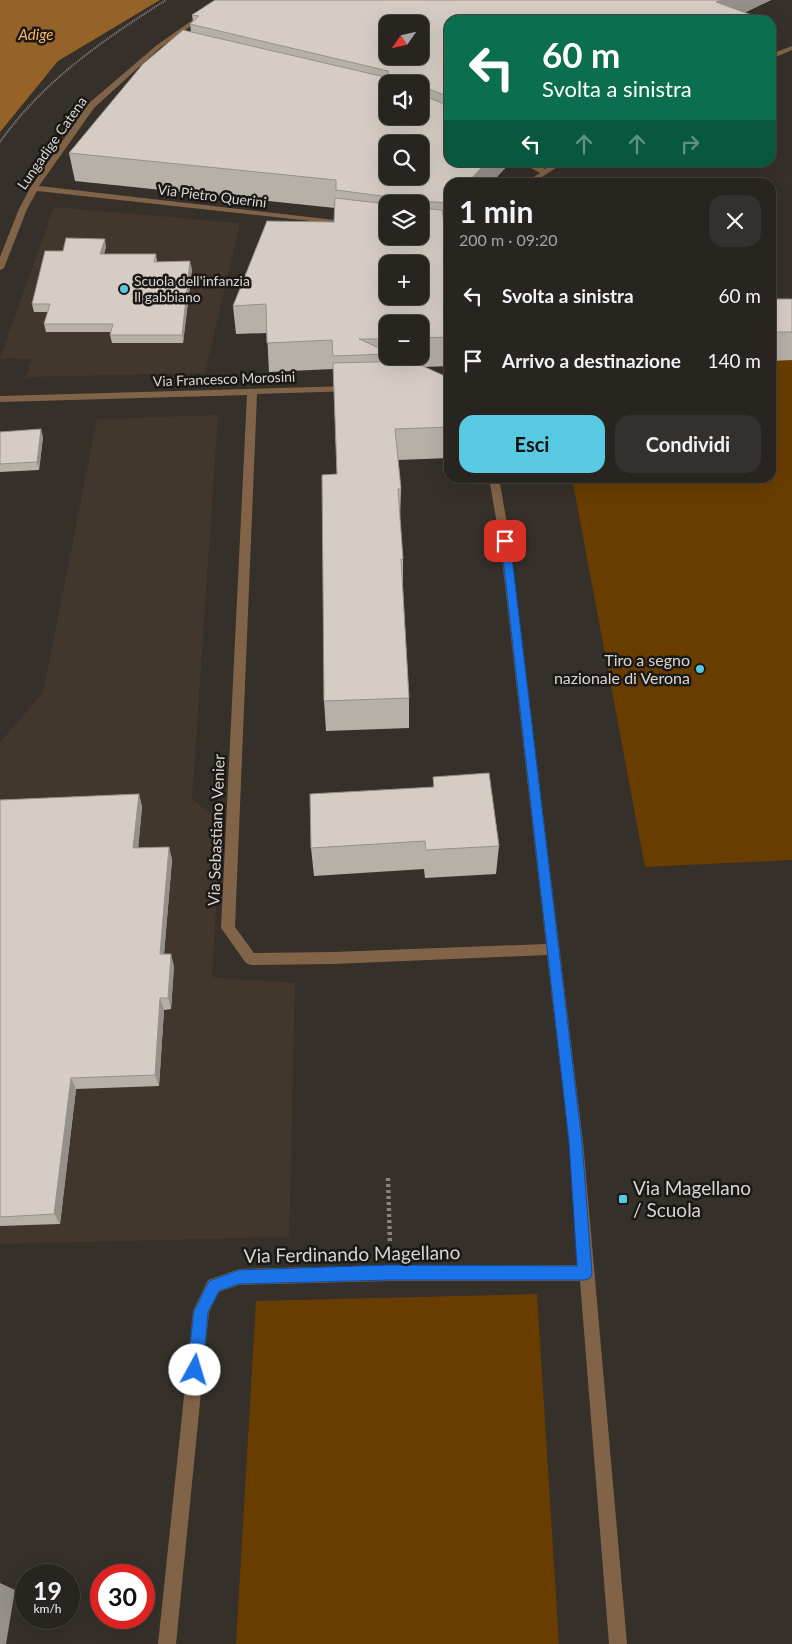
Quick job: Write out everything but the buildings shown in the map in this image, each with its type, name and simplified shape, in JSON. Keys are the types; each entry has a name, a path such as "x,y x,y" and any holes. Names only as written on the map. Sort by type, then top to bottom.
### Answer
{"street":[{"name":"Lungadige Catena","path":"0,268 23,209 34,188 91,106 158,46 225,0"},
{"path":"158,46 168,48"},
{"path":"776,55 792,48"},
{"path":"534,167 544,172"},
{"path":"536,178 553,167"},
{"name":"Via Pietro Querini","path":"34,188 358,225"},
{"path":"429,233 444,234"},
{"name":"Via Francesco Morosini","path":"0,399 360,388"},
{"name":"Via Sebastiano Venier","path":"252,392 228,928 251,959 334,958 554,949"},
{"path":"495,483 505,541 576,1142 585,1273 618,1644"},
{"name":"Via Ferdinando Magellano","path":"167,1644 201,1311 214,1286 239,1277 390,1273 585,1273"}],"path":[{"path":"0,142 41,92 111,36 166,0"},
{"path":"388,1178 390,1273"}],"shaded area":[{"name":"Scuola dell'infanzia Il gabbiano","path":"54,207 240,223 205,373 26,377 32,359 0,358"},
{"name":"Tiro a segno nazionale di Verona","path":"776,314 792,314 792,860 645,867 573,483 776,483"},
{"path":"218,415 192,799 221,822 212,977 295,983 289,1237 0,1244 0,742 43,693 97,419"},
{"path":"537,1294 559,1644 236,1644 256,1301"}],"water":[{"name":"Adige","path":"0,0 160,0 58,61 0,132"}],"place":[{"name":"Scuola dell'infanzia Il gabbiano","path":"124,289"},
{"name":"Tiro a segno nazionale di Verona","path":"700,669"},
{"name":"Via Magellano / Scuola","path":"623,1199"}],"route":[{"path":"195,1370 201,1311 214,1286 239,1277 390,1273 585,1273 576,1142 505,541"}]}
